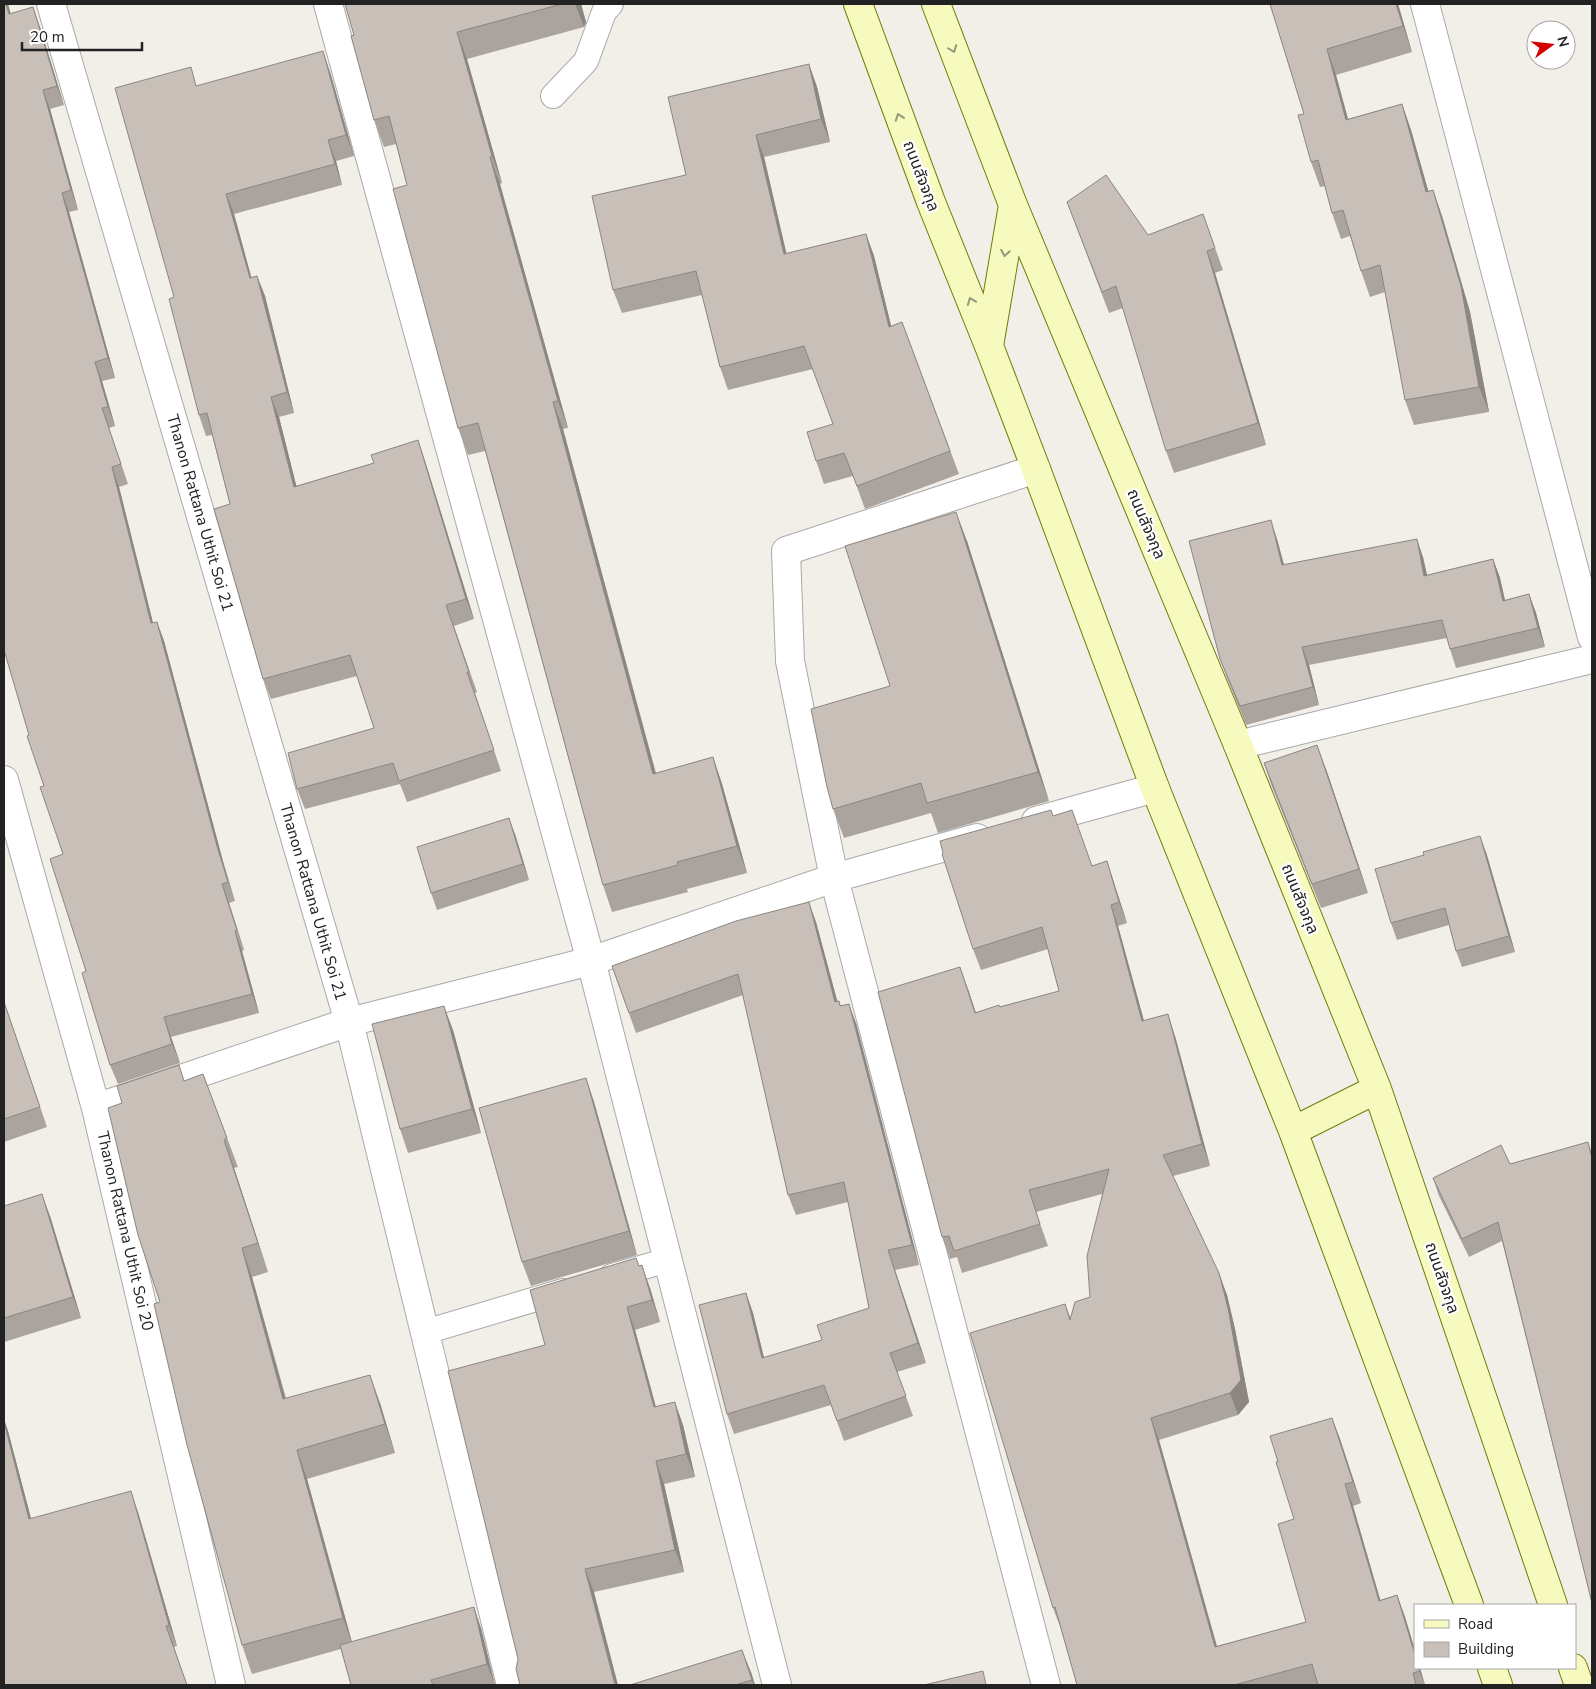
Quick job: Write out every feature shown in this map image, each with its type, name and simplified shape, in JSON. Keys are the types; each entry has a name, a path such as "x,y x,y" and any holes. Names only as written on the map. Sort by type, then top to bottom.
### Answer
{"street":[{"name":"Thanon Rattana Uthit Soi 21","path":"51,4 349,1022 508,1682"},
{"path":"328,4 591,961 777,1685"},
{"name":"ถนนสัจจกุล","path":"858,4 931,202 1036,469 1154,788 1293,1131 1469,1604"},
{"name":"ถนนสัจจกุล","path":"936,4 1013,205 1238,746 1377,1089 1553,1604"},
{"path":"1425,4 1592,637"},
{"path":"989,346 1013,205"},
{"path":"1036,469 786,551 790,661 834,878 1046,1685"},
{"path":"1238,746 1592,660"},
{"name":"Thanon Rattana Uthit Soi 20","path":"4,780 96,1108 231,1685"},
{"path":"96,1108 349,1022 591,961 834,878 1154,788"},
{"path":"1293,1131 1377,1089"},
{"path":"1492,1669 1498,1685"},
{"path":"1573,1669 1579,1685"}],"lane":[{"path":"553,96 586,61 604,12 611,4"},
{"path":"425,1332 668,1260"}],"building":[{"path":"4,4 6,4 9,14 33,7 57,86 43,90 71,190 62,193 108,358 95,362 108,407 102,408 121,464 112,467 151,623 157,622 228,882 222,884 237,930 235,931 252,994 164,1017 172,1044 110,1065 82,973 86,971 50,859 63,854 40,787 44,786 27,736 29,735 4,650"},
{"path":"345,4 562,4 457,32 558,401 553,402 653,774 713,757 737,846 677,862 678,865 603,885 478,423 458,428 393,189 407,185 389,116 374,120 351,36 354,35"},
{"path":"1270,4 1396,4 1403,26 1327,49 1346,120 1402,104 1426,192 1433,190 1461,286 1479,387 1405,400 1380,265 1361,271 1343,210 1332,213 1318,160 1311,162 1298,115 1304,114"},
{"path":"323,51 346,135 328,140 335,164 226,194 250,278 257,276 287,392 271,397 294,487 374,463 371,455 418,440 466,599 446,605 494,750 399,781 393,763 297,789 288,753 374,728 350,655 263,679 214,509 230,504 207,413 199,415 169,299 174,297 115,88 191,67 196,86"},
{"path":"809,64 821,119 756,135 784,254 866,234 889,327 902,322 950,451 857,486 844,453 816,461 807,432 833,424 804,346 720,367 696,271 613,290 592,196 686,175 668,97"},
{"path":"1106,175 1148,235 1203,214 1215,248 1207,251 1258,423 1166,451 1116,286 1102,292 1067,202"},
{"path":"956,512 1038,772 927,803 921,783 833,809 811,709 890,686 845,546"},
{"path":"1271,520 1282,565 1417,539 1424,576 1493,559 1503,601 1529,594 1538,628 1450,649 1442,620 1302,647 1313,687 1240,706 1220,659 1189,541"},
{"path":"1317,745 1359,869 1312,884 1264,763"},
{"path":"1051,810 1053,816 1072,810 1092,866 1107,861 1119,902 1111,905 1142,1021 1168,1014 1202,1144 1163,1155 1219,1273 1228,1308 1241,1380 1230,1393 1151,1418 1215,1647 1306,1622 1278,1524 1294,1519 1270,1436 1332,1418 1353,1482 1345,1484 1379,1601 1397,1595 1414,1652 1414,1669 1420,1671 1413,1673 1416,1685 1318,1685 1312,1664 1234,1685 1077,1685 1055,1607 1053,1608 970,1333 1065,1304 1070,1320 1075,1302 1090,1297 1087,1256 1109,1169 1029,1190 1040,1224 954,1251 949,1236 942,1237 878,992 960,967 975,1013 999,1005 1000,1007 1059,991 1042,927 973,949 942,854 940,841"},
{"path":"509,818 523,864 431,893 417,847"},
{"path":"1480,836 1509,936 1456,951 1445,908 1391,923 1375,869 1424,855 1423,852"},
{"path":"809,902 835,1002 839,1001 840,1006 849,1004 912,1245 888,1250 918,1343 890,1353 906,1396 837,1421 824,1385 727,1414 699,1305 746,1293 762,1358 822,1340 817,1325 869,1308 844,1182 788,1195 738,974 629,1013 612,966 736,921"},
{"path":"4,1002 40,1107 4,1119"},
{"path":"444,1006 472,1109 400,1129 372,1024"},
{"path":"179,1065 184,1081 203,1074 227,1138 224,1140 258,1243 242,1248 283,1399 370,1375 385,1424 297,1450 343,1618 242,1645 187,1445 154,1304 160,1302 138,1235 108,1108 122,1103 117,1086"},
{"path":"586,1078 629,1231 522,1262 479,1108"},
{"path":"1588,1142 1592,1158 1592,1603 1498,1222 1462,1239 1433,1178 1501,1145 1510,1164"},
{"path":"42,1194 73,1297 4,1318 4,1206"},
{"path":"636,1258 639,1266 642,1265 652,1300 627,1307 654,1407 675,1402 686,1454 656,1461 675,1550 585,1569 615,1685 520,1685 516,1669 518,1659 448,1371 545,1345 530,1290"},
{"path":"4,1422 29,1519 131,1491 169,1625 166,1626 187,1685 4,1685"},
{"path":"474,1607 487,1664 431,1680 433,1685 351,1685 340,1645"},
{"path":"742,1650 752,1680 735,1685 630,1685"},
{"path":"983,1671 986,1685 924,1685"}]}
